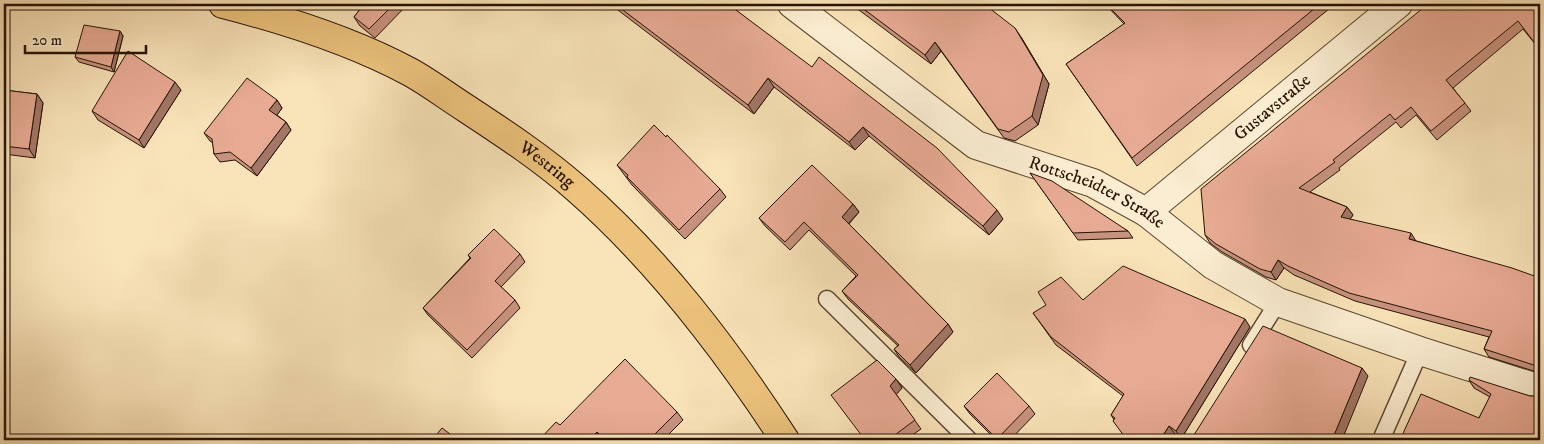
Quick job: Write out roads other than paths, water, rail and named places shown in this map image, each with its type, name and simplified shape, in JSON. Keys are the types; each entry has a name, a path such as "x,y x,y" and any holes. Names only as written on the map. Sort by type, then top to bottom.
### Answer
{"main road":[{"name":"Westring","path":"223,4 271,16 355,47 402,69 515,140 576,188 661,273 690,308 764,408 785,440"}],"street":[{"name":"Rottscheidter Straße","path":"792,4 976,144 1093,183 1146,212 1213,265 1278,302 1420,351 1540,389"},
{"name":"Gustavstraße","path":"1146,212 1398,4"}],"lane":[{"path":"826,299 969,440"},
{"path":"1242,359 1278,302"},
{"path":"1380,440 1420,351"}]}
